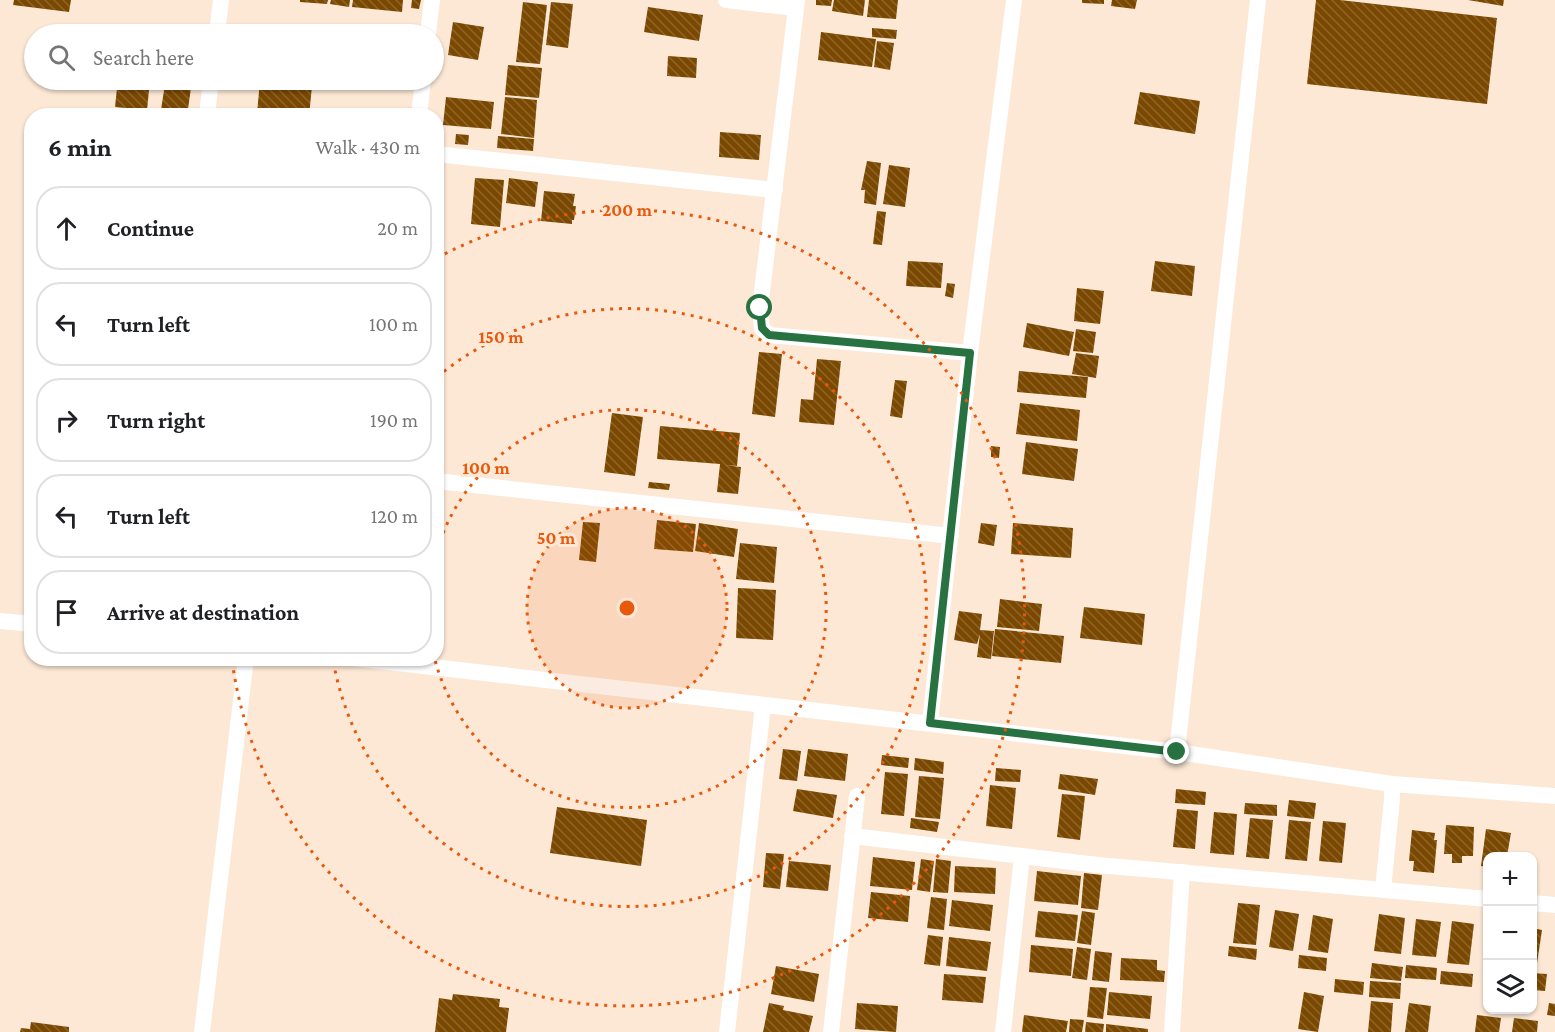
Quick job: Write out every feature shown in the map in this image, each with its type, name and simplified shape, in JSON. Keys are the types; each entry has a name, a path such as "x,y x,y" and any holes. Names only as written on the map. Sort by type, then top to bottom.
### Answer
{"street":[{"path":"218,24 221,0"},
{"path":"429,24 432,0"},
{"path":"726,0 796,4 760,317 762,328 769,335 970,353"},
{"path":"930,723 970,353 1014,0"},
{"path":"1177,752 1257,0"},
{"path":"208,108 210,90"},
{"path":"419,108 422,90"},
{"path":"444,155 775,190"},
{"path":"444,482 951,536"},
{"path":"0,621 24,623"},
{"path":"202,1032 245,666"},
{"path":"421,666 1177,752 1392,784 1555,796"},
{"path":"727,1032 764,705"},
{"path":"1383,890 1392,784"},
{"path":"831,1032 857,796"},
{"path":"852,836 1182,872 1483,899"},
{"path":"1003,1032 1022,856"},
{"path":"1172,1032 1182,872"},
{"path":"1537,903 1555,905"}],"building":[{"path":"14,0 71,0 69,12 13,5"},
{"path":"300,0 328,0 327,4 300,2"},
{"path":"331,0 350,0 349,7 330,4"},
{"path":"353,0 403,0 402,12 352,7"},
{"path":"412,0 421,0 419,9 411,8"},
{"path":"816,0 832,0 831,6 816,5"},
{"path":"834,0 865,0 863,16 832,11"},
{"path":"869,0 898,0 896,19 867,17"},
{"path":"1082,0 1104,0 1104,4 1082,3"},
{"path":"1112,0 1137,0 1135,9 1111,6"},
{"path":"1316,0 1340,0 1497,18 1487,104 1307,84"},
{"path":"1468,0 1504,0 1503,6"},
{"path":"523,2 547,5 540,64 516,62"},
{"path":"551,2 573,4 568,48 546,45"},
{"path":"648,7 703,15 699,41 644,32"},
{"path":"453,22 484,27 478,60 448,55"},
{"path":"872,28 897,30 896,39 872,37"},
{"path":"821,32 876,39 872,67 818,60"},
{"path":"877,41 894,43 890,70 874,67"},
{"path":"668,56 697,58 696,78 667,76"},
{"path":"508,65 542,68 539,98 505,95"},
{"path":"117,90 149,90 147,108 115,107"},
{"path":"164,90 191,90 188,108 161,108"},
{"path":"259,90 312,90 310,108 257,108"},
{"path":"1140,92 1200,101 1195,134 1134,124"},
{"path":"446,97 494,102 491,129 444,125"},
{"path":"505,97 537,100 534,138 501,134"},
{"path":"720,132 761,135 759,160 719,157"},
{"path":"456,134 469,135 468,145 455,144"},
{"path":"498,136 534,139 533,151 497,148"},
{"path":"867,161 881,163 876,205 864,203 865,190 861,190"},
{"path":"889,165 910,168 905,207 883,204"},
{"path":"475,178 504,180 500,227 471,224"},
{"path":"509,178 538,182 535,207 506,203"},
{"path":"544,191 575,194 573,206 576,206 572,224 541,221"},
{"path":"877,211 886,212 882,245 873,244"},
{"path":"908,261 943,263 941,288 906,286"},
{"path":"1155,261 1195,266 1192,296 1151,291"},
{"path":"947,283 955,284 953,298 945,296"},
{"path":"1077,288 1104,291 1100,324 1074,321"},
{"path":"1027,323 1074,332 1069,356 1023,347"},
{"path":"1076,329 1096,332 1093,353 1073,351"},
{"path":"759,352 782,354 775,417 752,414"},
{"path":"1076,353 1099,356 1096,378 1072,374"},
{"path":"817,359 841,361 834,425 799,422 801,399 813,400"},
{"path":"1019,371 1088,377 1086,398 1017,392"},
{"path":"895,380 907,381 902,418 890,416"},
{"path":"1020,403 1080,410 1077,441 1016,434"},
{"path":"612,413 643,417 635,476 604,472"},
{"path":"660,426 740,433 737,466 724,465 741,467 738,494 717,492 720,464 657,459"},
{"path":"1026,442 1078,449 1074,481 1022,474"},
{"path":"991,446 1000,447 999,458 991,457"},
{"path":"649,482 670,484 669,490 648,488"},
{"path":"657,520 696,524 693,552 654,549"},
{"path":"583,522 600,523 596,562 579,560"},
{"path":"699,523 738,529 734,557 695,551"},
{"path":"981,523 997,525 994,546 978,543"},
{"path":"1013,523 1073,528 1071,558 1011,554"},
{"path":"740,543 777,547 774,583 736,579"},
{"path":"738,588 776,590 773,640 736,638"},
{"path":"1000,599 1042,604 1039,631 997,627"},
{"path":"1084,607 1145,614 1142,645 1080,638"},
{"path":"959,611 982,614 980,630 994,631 991,659 977,657 980,634 977,644 954,640"},
{"path":"995,629 1064,636 1061,663 992,656"},
{"path":"783,749 801,751 797,781 779,779"},
{"path":"808,749 848,754 845,781 804,776"},
{"path":"882,755 909,758 908,768 881,765"},
{"path":"915,758 944,762 943,774 914,770"},
{"path":"996,768 1021,770 1020,782 995,781"},
{"path":"885,772 908,774 904,816 881,814"},
{"path":"1060,774 1098,779 1095,795 1058,789"},
{"path":"919,776 944,778 940,819 915,817"},
{"path":"990,785 1016,788 1012,829 986,826"},
{"path":"797,789 837,795 833,818 793,811"},
{"path":"1176,789 1206,792 1205,805 1175,803"},
{"path":"1062,794 1085,796 1080,840 1057,837"},
{"path":"1289,800 1316,803 1314,819 1287,816"},
{"path":"1245,803 1277,805 1277,816 1244,814"},
{"path":"557,807 647,820 641,866 550,853"},
{"path":"1177,809 1198,811 1195,849 1173,847"},
{"path":"1214,812 1237,814 1234,855 1210,853"},
{"path":"911,818 939,822 937,832 910,828"},
{"path":"1250,818 1273,820 1269,859 1246,857"},
{"path":"1289,820 1311,822 1307,861 1285,859"},
{"path":"1323,821 1346,823 1342,863 1319,861"},
{"path":"1446,825 1474,827 1473,856 1462,856 1462,863 1452,863 1452,854 1444,854"},
{"path":"1486,829 1511,833 1508,852 1483,852 1483,866 1481,866"},
{"path":"1412,830 1435,833 1434,840 1437,840 1434,873 1413,871 1414,861 1409,861"},
{"path":"766,853 784,854 780,889 763,887"},
{"path":"873,857 915,862 912,890 870,886"},
{"path":"921,859 934,861 930,892 917,890"},
{"path":"936,859 951,861 948,893 933,892"},
{"path":"789,861 831,865 828,891 786,887"},
{"path":"955,866 996,868 995,894 954,892"},
{"path":"1037,871 1081,876 1078,905 1034,901"},
{"path":"1084,873 1102,875 1098,910 1081,908"},
{"path":"871,892 910,896 908,922 868,918"},
{"path":"931,897 947,899 944,930 927,928"},
{"path":"952,900 993,905 990,931 949,926"},
{"path":"1238,903 1260,905 1256,945 1233,943"},
{"path":"1275,910 1299,914 1293,951 1269,947"},
{"path":"1038,911 1078,915 1075,941 1035,937"},
{"path":"1082,911 1095,913 1091,945 1077,943"},
{"path":"1379,914 1405,918 1401,954 1374,951"},
{"path":"1313,915 1333,919 1328,953 1308,950"},
{"path":"1416,919 1441,922 1436,957 1412,955"},
{"path":"1452,921 1474,924 1469,965 1447,963"},
{"path":"1537,929 1542,930 1537,963"},
{"path":"928,935 943,937 940,966 924,964"},
{"path":"949,937 991,942 987,971 946,966"},
{"path":"1031,945 1073,949 1071,976 1029,972"},
{"path":"1229,946 1257,949 1256,960 1228,956"},
{"path":"1077,947 1091,949 1087,980 1072,978"},
{"path":"1095,951 1112,953 1109,982 1092,980"},
{"path":"1299,955 1327,958 1326,971 1298,968"},
{"path":"1121,958 1157,960 1157,970 1165,971 1164,982 1120,980"},
{"path":"1372,963 1403,967 1401,981 1370,978"},
{"path":"1406,965 1437,968 1436,980 1405,978"},
{"path":"776,966 819,974 814,1002 771,994"},
{"path":"1441,971 1473,974 1472,987 1440,984"},
{"path":"1537,973 1547,974 1545,991 1537,990"},
{"path":"944,974 986,977 983,1003 942,1000"},
{"path":"1335,979 1364,982 1363,995 1334,992"},
{"path":"1370,981 1401,983 1400,999 1369,997"},
{"path":"1090,987 1107,988 1103,1019 1087,1017"},
{"path":"1109,992 1152,996 1150,1019 1107,1015"},
{"path":"1304,992 1324,996 1318,1032 1298,1029"},
{"path":"453,994 500,999 499,1007 509,1008 506,1032 435,1032 439,998 452,1000"},
{"path":"1371,1001 1393,1003 1391,1032 1368,1032"},
{"path":"769,1003 784,1006 783,1010 813,1016 809,1032 763,1032"},
{"path":"857,1003 898,1006 896,1032 855,1029"},
{"path":"1409,1003 1431,1006 1428,1032 1405,1032"},
{"path":"1549,1003 1555,1004 1555,1016 1547,1015"},
{"path":"1024,1015 1068,1021 1066,1032 1022,1032"},
{"path":"1477,1015 1501,1018 1499,1032 1475,1032"},
{"path":"1514,1018 1538,1021 1537,1032 1512,1032"},
{"path":"1070,1019 1084,1020 1082,1032 1069,1032"},
{"path":"31,1022 69,1027 69,1032 20,1032 21,1028 30,1029"},
{"path":"1086,1022 1104,1024 1103,1032 1085,1032"},
{"path":"1106,1024 1148,1029 1148,1032 1106,1032"}],"route":[{"path":"760,308 762,328 769,335 970,353 930,723 1177,752"}]}
